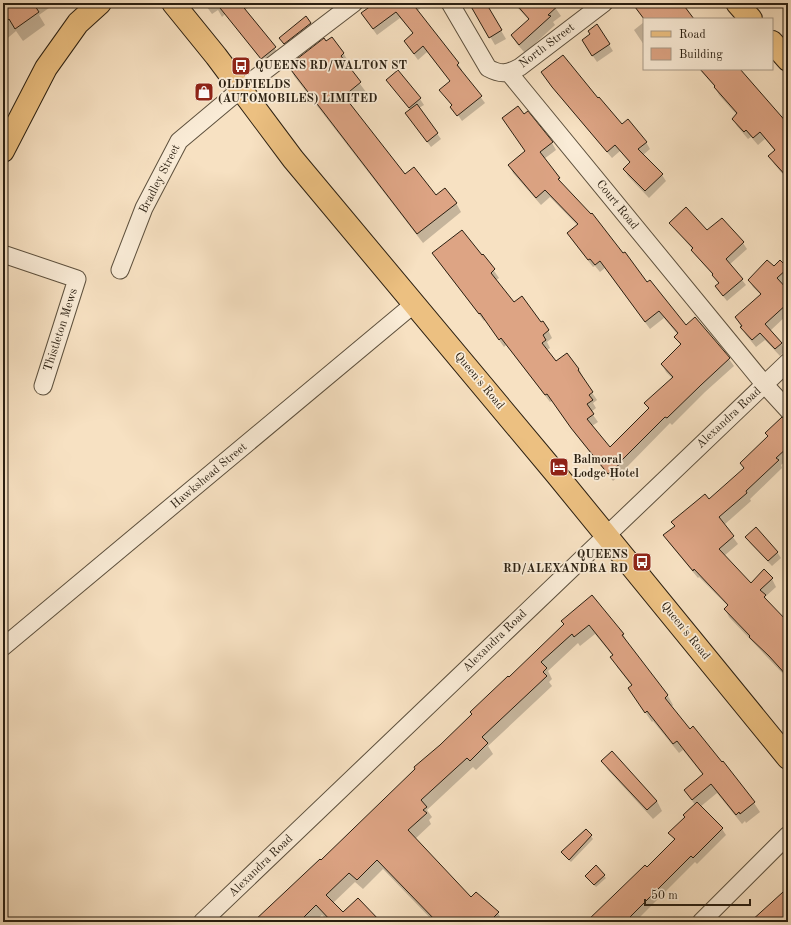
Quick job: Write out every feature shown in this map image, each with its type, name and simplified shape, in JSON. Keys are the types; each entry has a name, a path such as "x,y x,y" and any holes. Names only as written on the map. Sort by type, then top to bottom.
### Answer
{"main road":[{"path":"3,151 46,68 78,24 100,3"},
{"name":"Queen's Road","path":"173,3 241,88 289,154 606,534 788,758"},
{"path":"737,3 750,18"},
{"path":"773,43 788,60"}],"street":[{"name":"Bradley Street","path":"120,270 144,208 179,141 241,88 354,3"},
{"path":"450,3 488,68 497,72 508,73"},
{"name":"North Street","path":"508,73 520,67 604,3"},
{"name":"Court Road","path":"508,73 765,385 788,410"},
{"name":"Thistleton Mews","path":"3,254 77,279 42,386"},
{"name":"Hawkshead Street","path":"3,647 414,304"},
{"name":"Alexandra Road","path":"202,922 606,534 788,362"},
{"path":"701,922 788,835"}],"building":[{"path":"3,3 33,3 39,12 15,29 9,19 3,24"},
{"path":"216,3 240,3 276,47 261,59"},
{"path":"375,3 412,3 459,63 457,65 482,96 457,116 450,107 452,105 439,90 450,81 423,46 414,54 404,41 413,33 396,12 373,29 361,13"},
{"path":"469,3 486,3 502,30 489,38"},
{"path":"515,3 561,3 548,15 551,16 519,45 511,35 529,19"},
{"path":"632,3 682,3 693,18 643,18"},
{"path":"306,16 311,23 284,44 279,38"},
{"path":"597,24 610,44 592,56 582,40 590,34 588,31"},
{"path":"332,37 344,53 341,56 361,82 344,96 405,174 414,167 436,195 445,188 457,203 417,234 288,66 324,38 326,41"},
{"path":"563,55 598,98 599,97 622,124 628,119 647,142 638,149 663,174 645,191 623,169 630,162 615,145 607,152 541,72"},
{"path":"398,70 421,98 409,108 386,80"},
{"path":"701,70 741,70 788,124 788,178 768,156 775,150 760,132 753,138 746,130 744,132 732,119 737,113 714,87 715,86"},
{"path":"417,104 438,133 427,142 405,113"},
{"path":"518,106 524,114 528,111 553,142 540,152 560,178 558,179 591,214 592,213 623,253 625,252 647,282 650,280 686,325 695,317 730,358 667,418 665,417 621,461 622,462 608,474 571,428 547,394 545,395 501,338 499,340 480,313 479,314 432,253 462,230 495,269 491,273 514,302 522,296 541,322 543,321 549,330 543,335 546,340 542,343 556,361 567,353 579,369 578,370 593,392 589,395 593,400 587,404 594,414 587,419 610,447 649,408 644,403 673,377 661,364 681,344 674,337 678,333 659,311 645,322 600,261 595,265 590,259 588,260 567,233 578,224 545,190 536,198 508,165 525,151 502,118"},
{"path":"686,207 707,230 722,218 744,242 726,259 743,279 723,296 715,286 719,283 712,275 713,274 691,250 693,248 669,223"},
{"path":"767,260 774,266 780,260 788,268 777,278 788,290 788,303 765,324 782,343 775,349 760,333 752,340 740,327 742,326 735,317 761,294 748,280"},
{"path":"782,417 788,420 788,447 776,458 779,460 746,491 747,493 719,517 734,536 719,549 751,583 764,569 773,578 760,590 766,595 764,597 788,622 788,677 724,609 728,605 694,569 693,571 663,535 675,526 671,522 705,494 709,499 744,468 740,463 768,436 765,433"},
{"path":"756,527 778,552 768,561 745,537"},
{"path":"592,595 624,634 622,635 668,695 665,698 690,729 693,726 755,802 740,814 739,812 736,815 711,784 692,800 684,790 703,774 677,741 673,744 647,711 645,713 628,688 632,685 610,657 613,655 589,625 574,637 572,634 541,662 547,668 543,672 547,676 482,737 488,743 470,761 467,758 421,800 427,807 423,810 427,813 408,830 471,897 476,892 499,912 489,922 437,922 377,860 357,880 349,873 326,895 343,912 358,898 381,922 332,922 316,905 299,922 253,922 320,859 321,860 415,769 414,767 440,745 472,714 470,712 564,624 561,621"},
{"path":"612,751 657,801 647,810 601,761"},
{"path":"697,802 723,828 693,858 691,856 625,922 586,922 645,865 647,867 675,839 668,833 685,817 683,815"},
{"path":"586,829 592,835 569,860 561,852"},
{"path":"596,865 605,875 594,885 585,876"},
{"path":"783,892 788,899 788,912 778,922 750,922"}],"place":[{"name":"QUEENS RD/WALTON ST","path":"241,66"},
{"name":"OLDFIELDS (AUTOMOBILES) LIMITED","path":"204,92"},
{"name":"Balmoral Lodge Hotel","path":"559,467"},
{"name":"QUEENS RD/ALEXANDRA RD","path":"642,562"}]}
